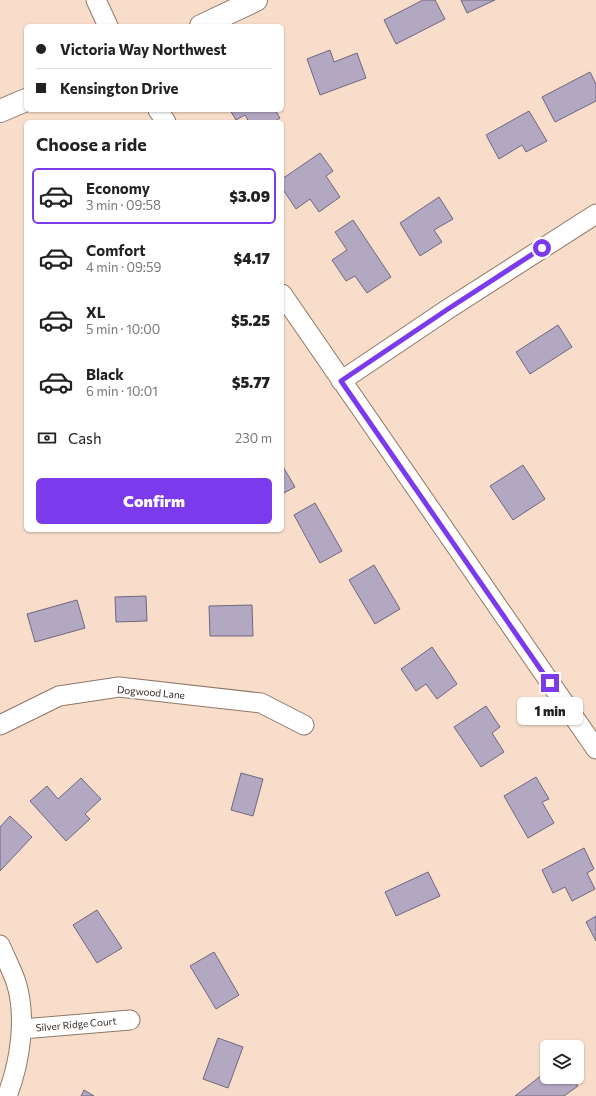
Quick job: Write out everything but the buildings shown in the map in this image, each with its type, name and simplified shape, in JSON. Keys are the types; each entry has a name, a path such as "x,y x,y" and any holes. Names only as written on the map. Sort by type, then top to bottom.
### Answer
{"street":[{"path":"96,0 107,24"},
{"path":"205,24 256,0"},
{"path":"0,111 24,101"},
{"path":"341,381 448,309 596,214"},
{"path":"284,297 596,749"},
{"name":"Dogwood Lane","path":"0,725 59,696 119,687 261,703 304,725"},
{"path":"0,945 16,983 22,1029 14,1080 7,1096"},
{"name":"Silver Ridge Court","path":"22,1029 130,1020"}],"route":[{"path":"542,248 341,381 550,683"}]}
